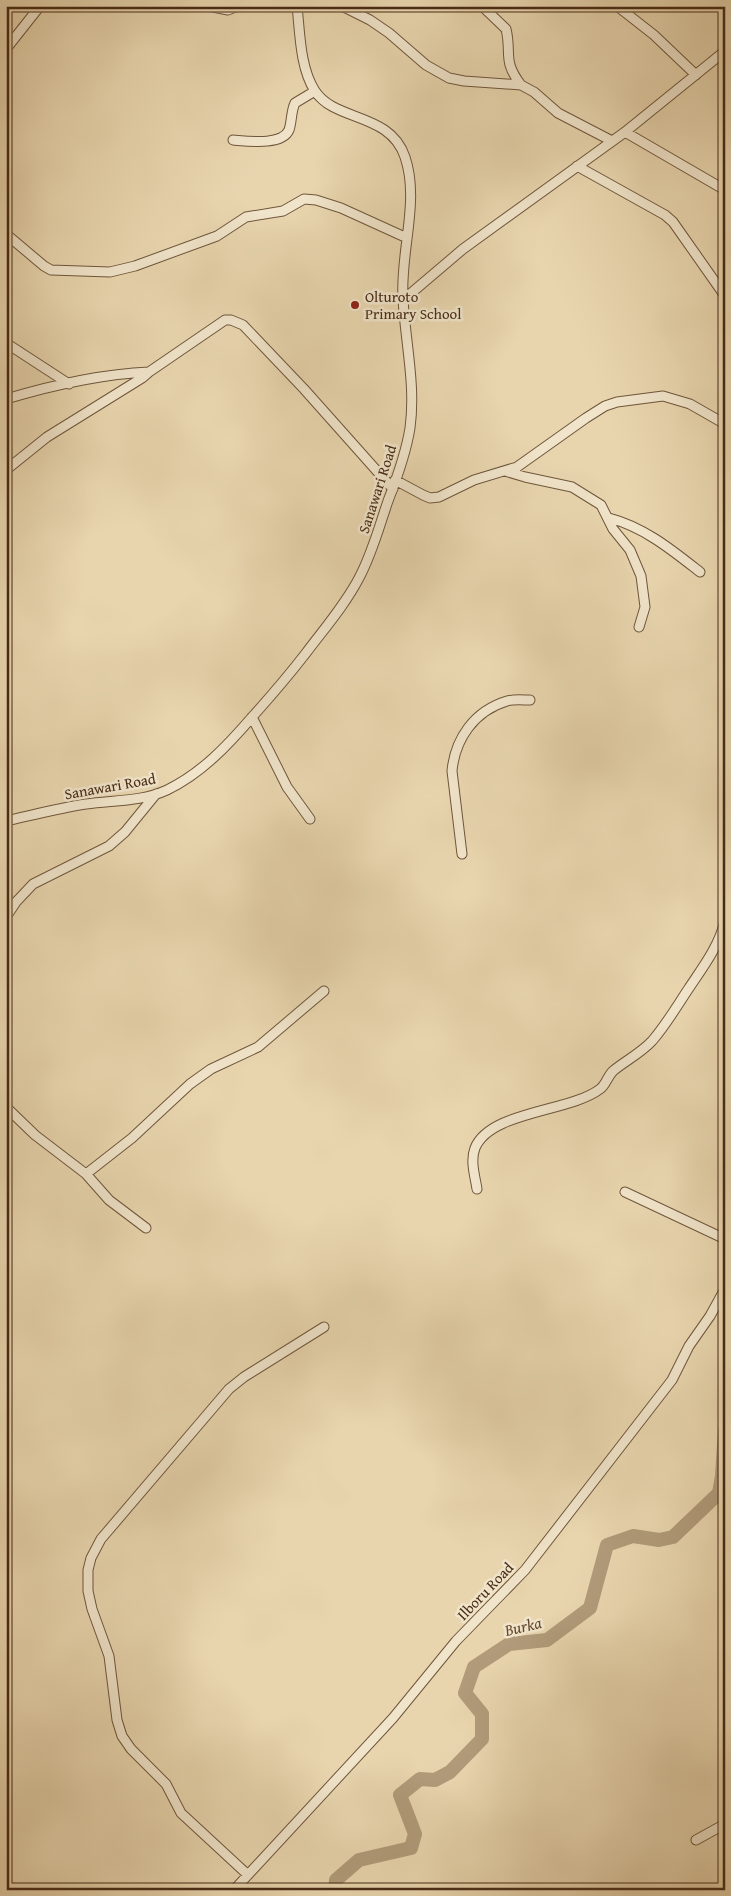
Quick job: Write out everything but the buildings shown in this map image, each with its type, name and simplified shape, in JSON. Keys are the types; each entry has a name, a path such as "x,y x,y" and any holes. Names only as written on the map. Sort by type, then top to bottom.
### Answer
{"street":[{"path":"7,48 40,6"},
{"path":"208,6 228,10 238,6"},
{"path":"233,140 275,140 287,134 295,103 314,90 305,63 297,6"},
{"path":"342,6 370,20 389,33 426,65 449,78 464,82 520,85 534,92 558,112 612,141"},
{"path":"482,6 506,28 508,59 520,85"},
{"path":"617,6 654,36 696,75"},
{"path":"403,300 471,243 625,132 725,50"},
{"name":"Sanawari Road","path":"6,821 58,809 144,798 168,789 203,767 223,750 290,674 351,592 370,553 408,441 411,419 408,348 403,300 403,276 409,210 408,172 400,146 386,131 326,102 314,90"},
{"path":"625,132 725,190"},
{"path":"577,166 659,211 669,219 725,296"},
{"path":"6,234 51,270 110,272 134,266 197,244 226,232 246,217 283,211 300,200 309,199 341,208 407,238"},
{"path":"6,470 47,437 142,378 225,320 243,325 394,485 435,498 474,480 516,467 586,418 605,406 617,402 663,396 690,404 725,424"},
{"path":"6,343 69,384"},
{"path":"6,399 110,375 149,372"},
{"path":"505,470 525,477 572,487 601,506 613,529 630,550 641,576 645,607 639,627"},
{"path":"608,518 651,536 700,572"},
{"path":"462,854 452,771 453,758 460,739 472,721 491,708 508,700 530,700"},
{"path":"252,717 287,787 310,819"},
{"path":"6,917 16,902 33,884 109,846 125,832 156,794"},
{"path":"477,1189 473,1167 476,1146 480,1141 504,1122 572,1102 599,1090 614,1071 646,1047 663,1026 709,957 717,943 725,921"},
{"path":"86,1174 132,1138 190,1084 210,1069 258,1046 324,991"},
{"path":"6,1107 35,1135 86,1174 109,1200 146,1228"},
{"path":"625,1192 725,1239"},
{"name":"Ilboru Road","path":"234,1890 393,1718 456,1641 525,1570 672,1380 689,1346 710,1316 725,1289"},
{"path":"248,1875 181,1813 166,1784 131,1749 122,1736 117,1720 109,1656 90,1600 87,1580 88,1570 91,1558 101,1539 229,1389 244,1377 324,1327"},
{"path":"696,1840 725,1824"}],"waterway":[{"name":"Burka","path":"335,1890 336,1880 359,1860 411,1848 415,1834 400,1795 420,1779 435,1780 450,1772 482,1739 482,1714 465,1693 474,1667 509,1644 547,1640 590,1608 607,1545 633,1536 659,1540 673,1537 719,1493 725,1430"}],"place":[{"name":"Olturoto Primary School","path":"355,305"}]}
